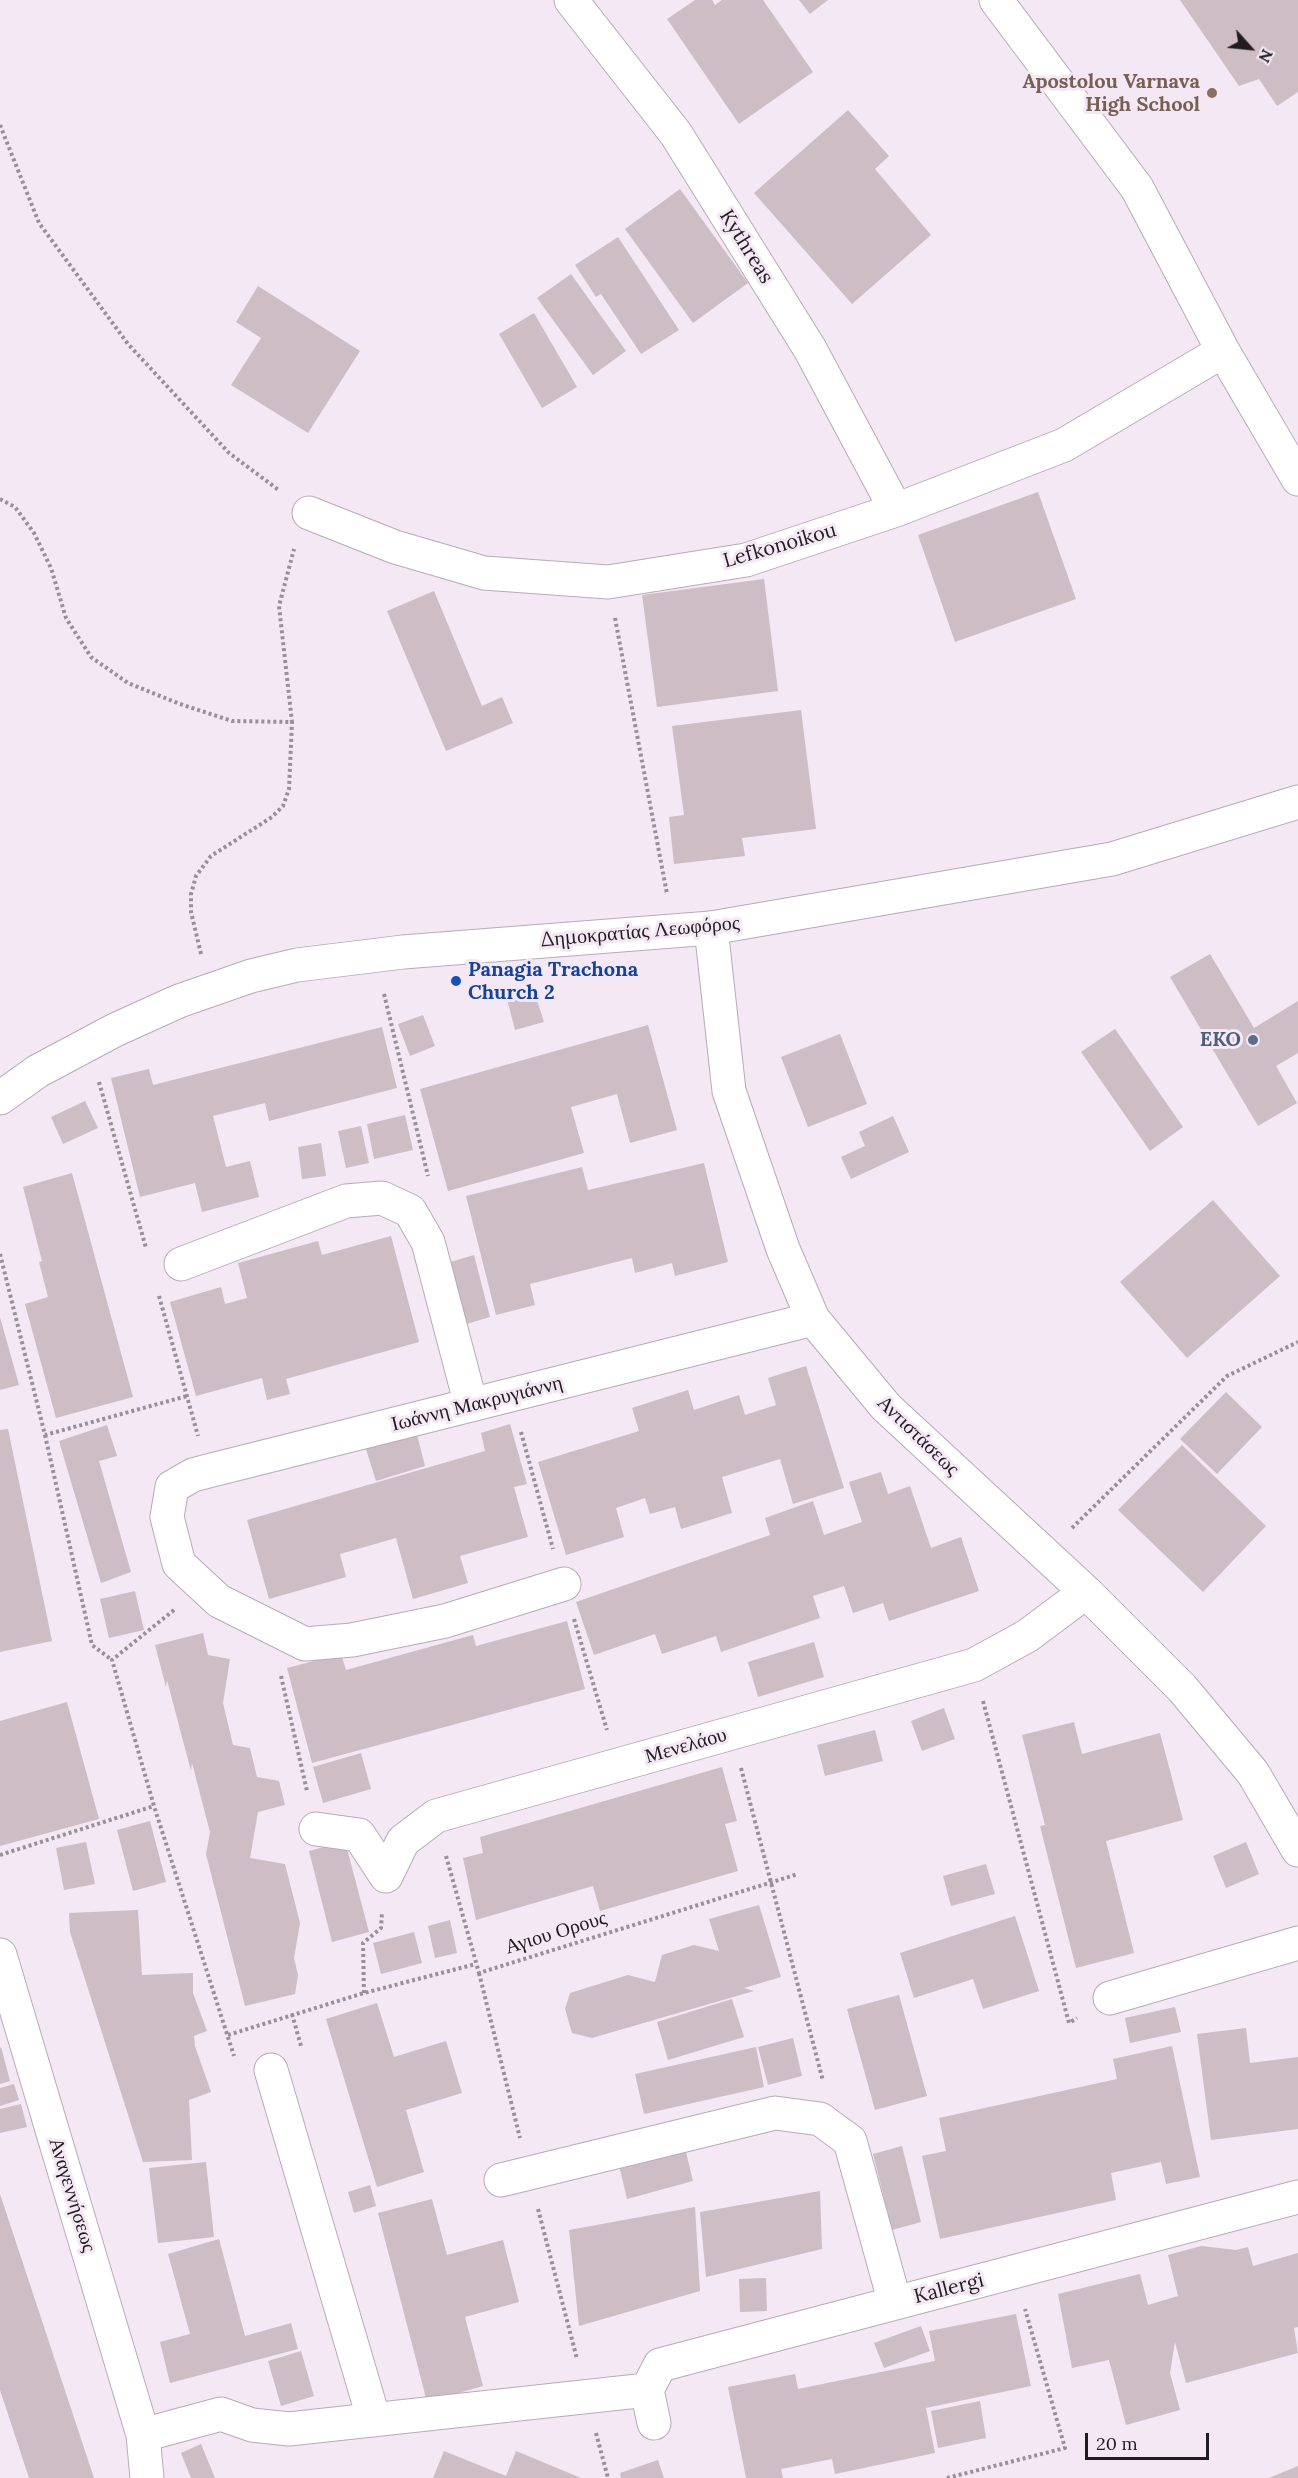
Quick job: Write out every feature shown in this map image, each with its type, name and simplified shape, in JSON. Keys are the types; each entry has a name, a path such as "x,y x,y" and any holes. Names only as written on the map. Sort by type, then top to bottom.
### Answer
{"street":[{"name":"Kythreas","path":"571,0 676,134 810,349 896,510"},
{"path":"996,0 1137,188 1223,351 1298,479"},
{"name":"Lefkonoikou","path":"309,513 394,547 484,573 608,582 746,560 896,510 1064,445 1223,351"},
{"name":"Δημοκρατίας Λεωφόρος","path":"0,1098 38,1071 115,1030 185,998 297,965 374,955 711,928 1112,859 1298,802"},
{"name":"Αντιστάσεως","path":"711,928 729,1091 783,1249 813,1319 886,1407 1086,1593 1182,1688 1253,1773 1295,1838"},
{"path":"181,1264 346,1201 382,1198 410,1210 428,1242 471,1405"},
{"name":"Ιωάννη Μακρυγιάννη","path":"203,1586 178,1564 167,1517 172,1487 193,1475 813,1319"},
{"path":"203,1586 219,1601 305,1644 352,1640 446,1621 564,1584"},
{"name":"Μενελάου","path":"386,1876 403,1841 436,1816 974,1665 1028,1636 1086,1593"},
{"path":"316,1829 360,1835 386,1876"},
{"path":"1110,1998 1298,1943"},
{"name":"Αναγεννήσεως","path":"0,1955 143,2435 147,2478"},
{"path":"271,2070 374,2420"},
{"path":"501,2180 775,2113 820,2119 850,2141 895,2303"},
{"name":"Kallergi","path":"646,2390 660,2365 1298,2198"},
{"path":"143,2435 221,2414 252,2425 290,2429 646,2390 654,2423"}],"path":[{"path":"0,125 39,223 128,344 229,453 309,513 290,560 279,606 292,722 289,789 283,806 272,818 212,856 196,876 191,894 191,912 209,990"},
{"path":"0,499 15,507 34,533 51,568 66,618 91,657 128,683 180,704 232,721 292,722"},
{"path":"608,582 674,931"},
{"path":"374,955 430,1187 410,1210"},
{"path":"0,1254 45,1435 92,1645 112,1660 154,1806 234,2057"},
{"path":"1045,1555 1227,1376 1298,1342"},
{"path":"45,1435 187,1396"},
{"path":"112,1660 203,1586"},
{"path":"270,1628 316,1829"},
{"path":"974,1665 1069,2024 1110,1998"},
{"path":"732,1733 827,2097 820,2119"},
{"path":"0,1855 154,1806"},
{"path":"228,2035 364,1993 476,1964 461,1916 436,1816"},
{"name":"Αγιου Ορους","path":"476,1964 479,1972 798,1874"},
{"path":"364,1993 363,1942 381,1928 386,1876"},
{"path":"947,2478 1065,2448 1015,2272"},
{"path":"586,2396 608,2478"}],"building":[{"path":"695,0 712,0 715,5 722,0 763,0 813,72 739,124 667,19"},
{"path":"799,0 828,0 810,14"},
{"path":"1180,0 1298,0 1298,92 1277,106 1259,79 1239,86"},
{"path":"848,110 889,156 875,169 931,235 852,304 754,193"},
{"path":"680,189 748,283 693,323 625,229"},
{"path":"618,237 679,330 641,354 601,294 596,297 575,265"},
{"path":"571,274 626,351 593,375 537,298"},
{"path":"258,286 360,351 308,433 231,385 261,338 236,322"},
{"path":"534,313 577,387 542,408 499,334"},
{"path":"1038,492 1076,599 955,642 918,535"},
{"path":"764,579 778,691 657,707 642,595"},
{"path":"434,591 482,706 502,697 513,723 446,751 387,611"},
{"path":"801,710 816,829 742,838 745,856 674,864 669,817 684,815 672,726"},
{"name":"EKO","path":"1210,954 1254,1028 1298,1001 1298,1053 1276,1066 1297,1103 1258,1126 1170,977"},
{"path":"534,991 544,1022 515,1030 507,999"},
{"path":"423,1015 435,1046 410,1056 398,1024"},
{"path":"648,1025 677,1130 630,1143 617,1094 571,1107 584,1153 448,1191 420,1089"},
{"path":"382,1027 397,1088 269,1121 265,1103 213,1116 226,1167 250,1161 259,1197 202,1212 195,1183 140,1197 111,1078 149,1069 153,1085"},
{"path":"1115,1029 1183,1127 1150,1151 1081,1052"},
{"path":"840,1034 867,1104 808,1127 781,1057"},
{"path":"85,1101 98,1128 63,1144 51,1117"},
{"path":"405,1115 413,1150 374,1159 367,1124"},
{"path":"893,1116 909,1152 851,1179 841,1157 865,1146 859,1132"},
{"path":"361,1126 369,1163 346,1168 338,1131"},
{"path":"321,1143 326,1176 302,1179 298,1147"},
{"path":"704,1163 728,1262 675,1276 672,1263 635,1273 632,1258 530,1284 535,1305 496,1315 466,1196 582,1167 588,1190"},
{"path":"72,1173 133,1397 56,1418 25,1304 48,1297 39,1262 42,1261 23,1187"},
{"path":"1213,1200 1280,1276 1187,1358 1120,1282"},
{"path":"391,1236 419,1342 286,1379 290,1394 267,1400 262,1378 196,1396 170,1302 221,1287 225,1304 247,1298 238,1263 318,1241 322,1255"},
{"path":"474,1255 490,1317 463,1325 447,1263"},
{"path":"0,1317 19,1385 0,1390"},
{"path":"806,1366 844,1488 793,1504 780,1459 722,1477 732,1513 681,1529 675,1507 650,1514 645,1498 616,1508 624,1537 566,1555 538,1462 639,1431 632,1408 688,1390 694,1410 739,1395 745,1415 776,1405 768,1378"},
{"path":"1226,1392 1262,1427 1217,1474 1180,1439"},
{"path":"510,1424 527,1484 514,1487 528,1537 460,1556 468,1583 413,1599 396,1538 340,1554 346,1577 269,1599 247,1520 485,1451 481,1433"},
{"path":"107,1425 117,1456 99,1461 131,1572 101,1583 59,1441"},
{"path":"8,1429 52,1641 0,1652 0,1430"},
{"path":"416,1431 425,1466 376,1481 365,1446"},
{"path":"1182,1445 1266,1526 1203,1592 1118,1510"},
{"path":"881,1472 888,1494 910,1486 931,1548 961,1537 979,1591 889,1621 883,1603 853,1613 844,1586 813,1596 820,1618 721,1652 716,1636 662,1654 655,1634 594,1655 576,1602 770,1535 765,1518 813,1501 824,1535 862,1522 849,1482"},
{"path":"135,1591 144,1630 109,1638 100,1599"},
{"path":"567,1621 585,1689 312,1763 287,1668 341,1654 346,1670 473,1635 476,1646"},
{"path":"203,1633 208,1655 230,1659 223,1703 233,1745 250,1748 257,1777 279,1781 285,1805 258,1812 250,1858 285,1864 300,1923 294,1958 298,1975 295,1994 245,2006 206,1854 210,1832 192,1763 191,1771 167,1680 166,1687 155,1645"},
{"path":"814,1642 824,1677 758,1697 748,1662"},
{"path":"67,1702 99,1819 0,1846 0,1721"},
{"path":"944,1708 955,1739 922,1751 911,1721"},
{"path":"1074,1722 1082,1754 1160,1733 1183,1820 1106,1841 1134,1953 1076,1968 1040,1826 1045,1825 1022,1735"},
{"path":"875,1730 883,1761 825,1776 817,1745"},
{"path":"361,1753 371,1789 323,1803 313,1767"},
{"path":"722,1767 737,1821 725,1824 738,1871 600,1911 593,1886 476,1920 463,1858 483,1853 480,1837"},
{"path":"150,1821 166,1882 133,1891 117,1830"},
{"path":"345,1841 369,1932 332,1942 309,1851"},
{"path":"86,1842 95,1884 64,1890 56,1848"},
{"path":"1246,1842 1259,1874 1226,1888 1213,1856"},
{"path":"986,1864 995,1894 951,1906 943,1876"},
{"path":"759,1905 781,1977 744,1988 754,1991 592,2038 572,2033 565,2009 570,1993 628,1975 655,1982 662,1955 694,1945 719,1951 709,1919"},
{"path":"138,1910 142,1975 193,1973 193,1993 207,2031 194,2036 195,2046 211,2092 189,2100 192,2160 143,2162 70,1932 69,1913"},
{"path":"1015,1916 1039,1991 983,2009 973,1979 914,1998 900,1953"},
{"path":"450,1920 457,1953 435,1958 428,1926"},
{"path":"414,1932 422,1963 381,1974 373,1943"},
{"path":"899,1995 927,2096 875,2110 847,2009"},
{"path":"732,1999 744,2037 668,2060 657,2022"},
{"path":"377,2003 394,2057 446,2041 462,2093 406,2110 424,2172 377,2187 326,2019"},
{"path":"1175,2007 1181,2032 1130,2043 1125,2018"},
{"path":"1246,2028 1250,2063 1298,2057 1298,2129 1211,2140 1197,2034"},
{"path":"793,2038 802,2076 768,2085 758,2047"},
{"path":"1172,2046 1200,2177 1166,2184 1161,2162 1111,2173 1116,2200 940,2239 922,2156 946,2151 939,2118 1117,2079 1113,2059"},
{"path":"756,2047 764,2087 644,2114 635,2074"},
{"path":"0,2048 10,2081 0,2084"},
{"path":"14,2084 19,2100 0,2106 0,2088"},
{"path":"21,2104 27,2127 0,2133 0,2109"},
{"path":"902,2146 921,2222 892,2230 873,2154"},
{"path":"686,2152 693,2181 627,2199 620,2169"},
{"path":"206,2162 214,2237 158,2243 149,2168"},
{"path":"370,2185 376,2206 354,2213 348,2192"},
{"path":"820,2191 822,2249 706,2277 700,2212"},
{"path":"0,2194 94,2478 29,2478 0,2390"},
{"path":"432,2199 447,2255 503,2240 519,2302 465,2317 483,2386 427,2402 378,2213"},
{"path":"695,2207 700,2291 579,2326 569,2230"},
{"path":"219,2239 245,2336 291,2323 298,2349 170,2383 160,2342 190,2334 168,2254"},
{"path":"1201,2246 1236,2250 1248,2247 1253,2266 1298,2253 1298,2327 1294,2328 1298,2353 1186,2383 1175,2342 1170,2373 1180,2410 1126,2425 1109,2360 1072,2368 1058,2294 1140,2274 1148,2305 1178,2296 1168,2255"},
{"path":"766,2278 767,2311 740,2312 739,2279"},
{"path":"1016,2314 1031,2386 926,2408 935,2453 835,2474 832,2459 781,2469 783,2478 746,2478 728,2387 795,2374 798,2389 935,2361 929,2331"},
{"path":"921,2326 930,2351 884,2368 874,2343"},
{"path":"301,2351 314,2396 281,2406 268,2361"},
{"path":"980,2401 986,2438 938,2448 931,2411"},
{"path":"201,2444 215,2478 191,2478 181,2453"},
{"path":"444,2451 506,2476 516,2451 581,2478 433,2478"},
{"path":"658,2460 664,2478 621,2478 620,2473"},
{"path":"1298,2466 1298,2478 1269,2478"}],"place":[{"name":"Apostolou Varnava High School","path":"1212,93"},
{"name":"Panagia Trachona Church 2","path":"456,981"},
{"name":"EKO","path":"1253,1040"}]}
